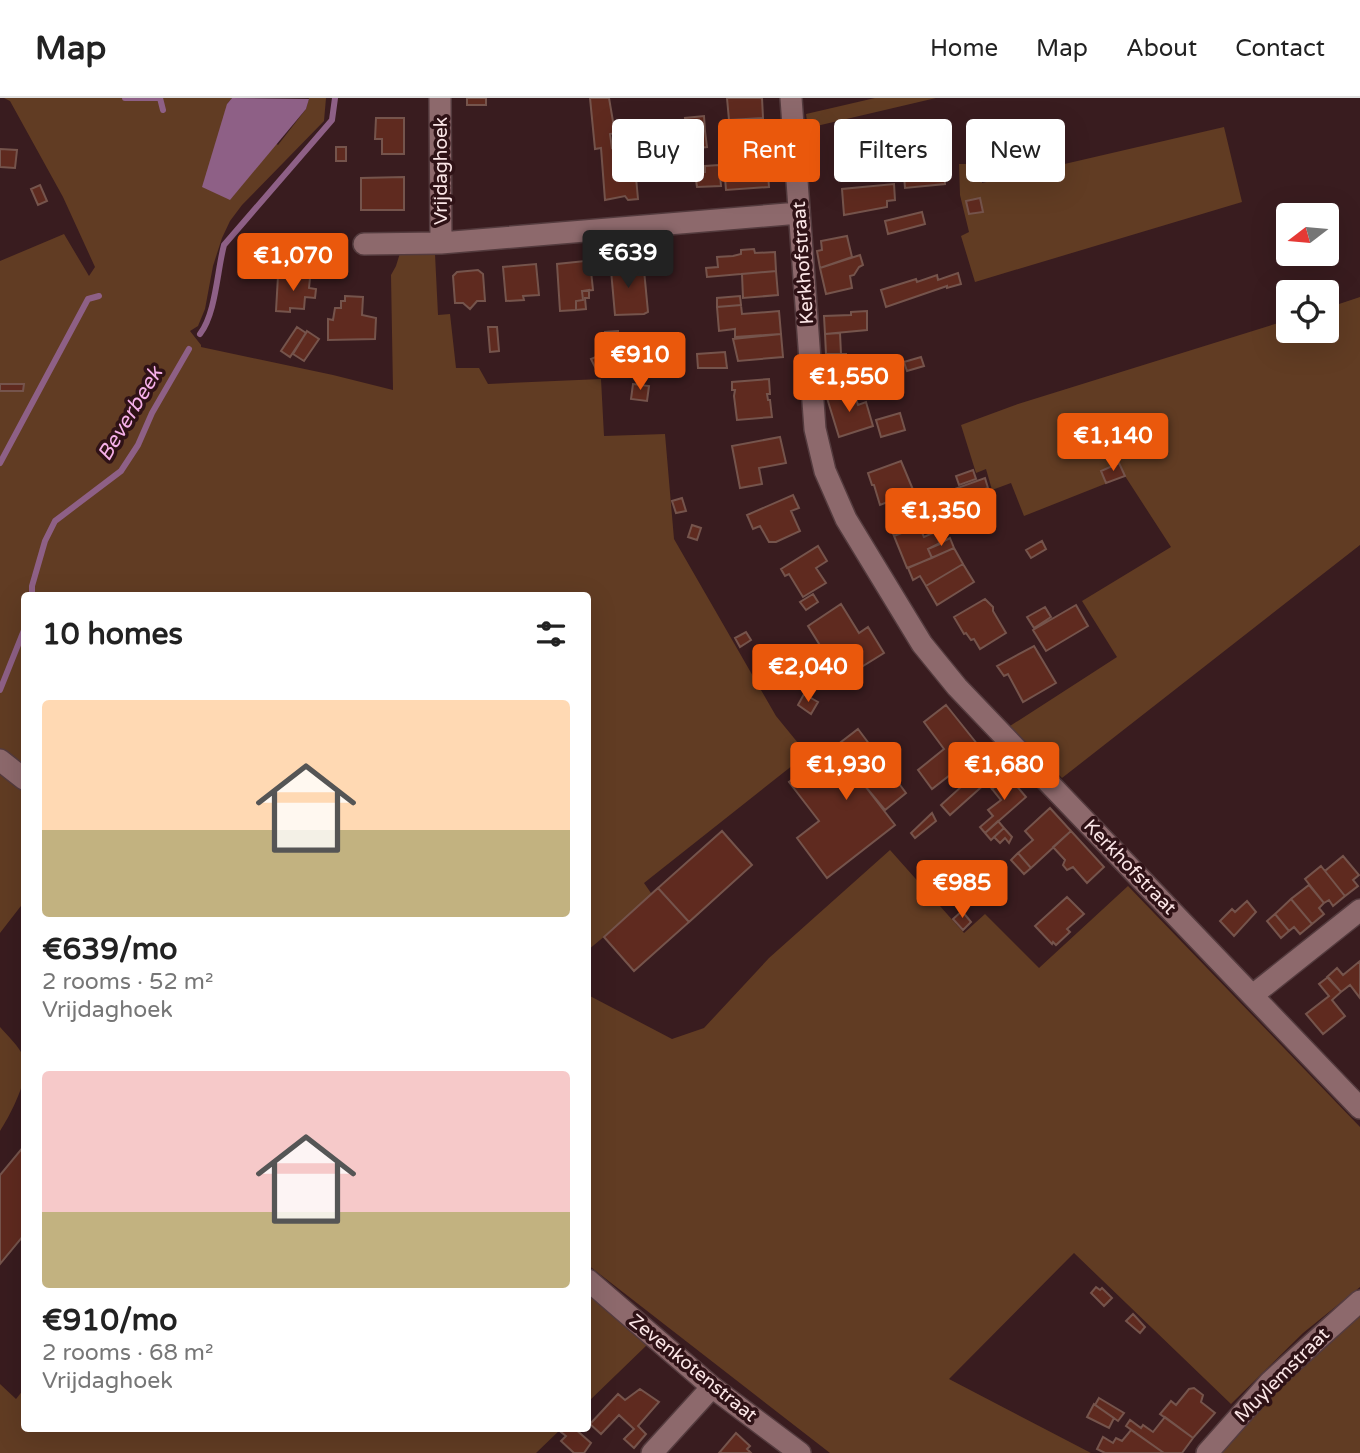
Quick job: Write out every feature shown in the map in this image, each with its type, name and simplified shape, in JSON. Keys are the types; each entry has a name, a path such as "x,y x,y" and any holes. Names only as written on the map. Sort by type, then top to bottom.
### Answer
{"street":[{"name":"Vrijdaghoek","path":"440,98 441,243"},
{"name":"Kerkhofstraat","path":"791,98 815,429 825,471 846,519 922,644 957,687 1360,1108"},
{"name":"Vrijdaghoek","path":"364,244 441,243 799,213"},
{"path":"0,760 21,777"},
{"path":"1253,995 1360,910"},
{"name":"Zevenkotenstraat","path":"591,1283 712,1387 800,1453"},
{"name":"Muylemstraat","path":"1207,1453 1270,1382 1360,1301"},
{"path":"652,1453 712,1387"}],"shaded area":[{"path":"4,98 232,98 227,104 278,145 306,109 309,98 326,98 324,121 242,205 230,221 213,266 205,309 198,326 190,331 201,347 393,390 391,275 400,253 435,254 438,315 450,314 456,368 479,368 488,384 601,379 604,436 665,434 674,539 776,716 807,754 644,883 653,896 591,948 591,592 21,592 21,763 0,749 0,261 64,234 89,276 95,267 63,197 10,101"},
{"path":"232,98 309,99 306,109 230,200 202,187 227,104"},
{"path":"875,98 936,98 846,119 834,119 834,122 820,125 820,119 807,119 806,114"},
{"path":"1224,127 1242,202 975,282 961,236 969,232 960,195 959,164 966,164 966,182 982,183 1065,182 1065,164"},
{"path":"1360,297 1360,545 1062,778 1010,726 1117,657 1082,601 1171,547 1125,476 1024,516 1011,483 992,490 986,469 976,473 961,425 1018,404 1276,324 1276,343 1339,343 1339,304"},
{"path":"0,770 21,788 21,906 0,933"},
{"path":"890,850 964,933 985,914 1039,968 1128,886 1360,1127 1360,1287 1303,1333 1231,1404 1074,1253 949,1379 1091,1453 830,1453 591,1267 591,997 672,1039 704,1028 769,958"},
{"path":"0,1027 21,1052 21,1088 0,1131"},
{"path":"591,1296 648,1344 591,1399"},
{"path":"1360,1311 1360,1453 1217,1453 1265,1399"},
{"path":"0,1384 16,1399 21,1393 21,1432 558,1432 536,1453 0,1453"}],"building":[{"path":"467,98 486,98 486,105 467,105"},
{"path":"590,98 609,98 613,119 610,134 612,182 636,182 638,199 628,200 625,196 605,200 601,148 595,149"},
{"path":"727,98 762,98 763,118 729,119"},
{"path":"704,116 705,131 704,119 685,118"},
{"path":"376,118 404,118 404,154 382,154 382,139 375,139"},
{"path":"704,131 707,147 704,147"},
{"path":"336,147 346,147 346,161 336,161"},
{"path":"0,149 17,150 15,168 0,167"},
{"path":"718,165 718,182 721,186 697,187 696,182 704,182 705,166"},
{"path":"404,177 404,210 361,210 361,178"},
{"path":"725,182 769,182 769,187 726,190"},
{"path":"905,182 945,182 945,184 905,188"},
{"path":"894,184 895,200 887,201 887,207 844,215 842,189"},
{"path":"40,185 47,201 38,205 31,189"},
{"path":"980,198 983,212 969,214 966,201"},
{"path":"922,212 925,224 888,234 885,221"},
{"path":"847,236 852,257 820,268 817,251 822,250 821,241"},
{"path":"754,249 755,253 775,252 776,271 707,277 706,268 718,267 717,257 733,256 741,254 741,250"},
{"path":"860,255 863,265 850,276 852,288 826,294 820,268"},
{"path":"622,258 623,272 644,270 648,312 644,314 615,315 610,259"},
{"path":"585,261 587,272 591,271 593,290 582,291 583,300 576,301 576,310 560,311 557,264"},
{"path":"536,264 539,295 523,296 524,300 506,301 503,267"},
{"path":"478,270 483,274 485,301 477,301 470,309 463,303 455,303 453,276 457,272"},
{"path":"776,271 778,295 743,298 742,274"},
{"path":"958,273 961,284 947,286 886,307 881,290 916,279 917,282 937,275 938,280"},
{"path":"278,276 310,278 309,288 316,289 315,298 305,297 304,309 276,311"},
{"path":"589,290 589,298 585,298 586,309 576,310 576,301 583,300 582,291"},
{"path":"345,296 363,297 362,315 376,318 375,339 328,340 328,319 333,320 335,308 341,308 341,301 345,301"},
{"path":"740,296 741,305 717,307 717,298"},
{"path":"741,305 742,314 779,311 781,334 735,337 735,329 719,331 717,307"},
{"path":"867,311 867,330 825,334 824,316 851,315 851,312"},
{"path":"297,327 306,333 290,357 281,351"},
{"path":"488,327 497,327 499,351 490,352"},
{"path":"307,331 319,339 304,361 293,354"},
{"path":"618,331 620,354 618,359 608,360 605,332"},
{"path":"840,333 841,354 826,354 825,334"},
{"path":"781,334 783,357 738,361 733,339"},
{"path":"675,344 675,357 663,358 662,345"},
{"path":"725,352 727,368 698,368 697,354"},
{"path":"603,354 607,364 596,369 591,359"},
{"path":"826,354 846,354 846,371 853,390 833,396"},
{"path":"921,357 924,366 907,371 904,362"},
{"path":"769,379 770,394 767,394 772,417 737,420 732,382"},
{"path":"0,384 24,384 23,391 0,391"},
{"path":"633,384 649,386 647,401 631,399"},
{"path":"853,390 858,405 866,402 873,426 839,437 827,398"},
{"path":"900,413 905,430 881,437 876,420"},
{"path":"780,437 786,463 759,468 762,484 740,488 732,446"},
{"path":"901,461 914,492 880,505 868,473"},
{"path":"1119,463 1125,476 1106,483 1101,471"},
{"path":"973,470 976,479 959,485 956,476"},
{"path":"985,478 988,488 934,506 939,517 894,536 888,522 930,507 927,499"},
{"path":"793,495 799,508 791,511 800,531 776,542 769,542 760,526 753,529 747,515"},
{"path":"682,498 686,511 676,513 672,501"},
{"path":"692,525 701,528 697,540 688,537"},
{"path":"919,526 924,537 935,532 940,544 928,549 932,558 907,568 894,536"},
{"path":"950,538 954,548 932,558 928,549"},
{"path":"1042,541 1046,549 1031,558 1026,550"},
{"path":"818,546 827,561 816,568 826,583 803,597 789,574 785,576 781,569"},
{"path":"954,548 963,564 926,586 920,576 913,580 908,568"},
{"path":"963,564 974,582 937,605 926,586"},
{"path":"813,594 818,602 806,610 800,602"},
{"path":"985,599 993,607 1006,633 980,649 974,639 971,640 964,634 954,617"},
{"path":"841,604 859,633 868,627 884,653 850,674 835,649 826,655 808,626"},
{"path":"1076,605 1088,626 1046,651 1033,630"},
{"path":"1045,607 1051,617 1034,628 1027,617"},
{"path":"746,632 751,640 740,647 735,638"},
{"path":"1034,646 1056,683 1023,702 1008,674 1004,676 997,666"},
{"path":"804,694 818,702 811,714 798,705"},
{"path":"946,705 982,750 932,789 918,770 944,749 924,722"},
{"path":"858,729 906,793 885,810 865,786 895,825 827,878 797,838 819,821 789,782"},
{"path":"993,758 1008,776 992,789 987,782 950,815 941,805"},
{"path":"1008,776 1026,797 985,833 980,827 993,816 988,810 1001,800 992,789"},
{"path":"1050,808 1071,831 1031,868 1018,853 1033,840 1025,831"},
{"path":"932,813 936,821 915,838 911,833"},
{"path":"998,821 1004,828 991,840 985,833"},
{"path":"1004,828 1012,837 1009,843 1005,838 1000,843 994,837"},
{"path":"722,831 752,865 689,922 658,888"},
{"path":"1071,831 1104,867 1087,883 1073,867 1067,870 1063,865 1065,860 1053,847"},
{"path":"1018,853 1031,868 1024,874 1011,860"},
{"path":"1343,856 1359,875 1353,880 1358,886 1345,896 1325,871"},
{"path":"1321,866 1345,896 1333,906 1329,900 1324,903 1305,879"},
{"path":"1309,885 1324,903 1319,908 1324,914 1312,924 1291,899"},
{"path":"658,888 689,922 634,971 604,937"},
{"path":"1067,897 1084,914 1067,929 1070,932 1056,945 1053,942 1052,944 1035,926"},
{"path":"1291,899 1312,924 1300,934 1294,927 1289,931 1275,914"},
{"path":"1247,901 1256,912 1234,936 1220,921 1232,909 1235,912"},
{"path":"962,911 971,922 963,930 953,919"},
{"path":"1275,914 1289,931 1281,938 1267,921"},
{"path":"1360,961 1360,998 1350,985 1341,992 1327,977 1337,968 1343,975"},
{"path":"1328,977 1341,992 1332,1000 1345,1016 1323,1034 1306,1014 1329,996 1319,984"},
{"path":"21,1150 21,1239 0,1264 0,1175"},
{"path":"1096,1287 1100,1290 1102,1288 1112,1298 1104,1306 1091,1293"},
{"path":"1133,1314 1145,1327 1140,1333 1126,1321"},
{"path":"1194,1388 1203,1395 1201,1402 1215,1413 1193,1438 1160,1414 1171,1401 1176,1405 1189,1389"},
{"path":"640,1389 659,1402 638,1426 646,1434 634,1448 624,1439 634,1429 619,1415 601,1434 591,1425 618,1394 625,1400"},
{"path":"1099,1398 1124,1413 1118,1421 1095,1405"},
{"path":"1094,1404 1114,1418 1109,1428 1087,1417"},
{"path":"1165,1417 1193,1438 1182,1453 1164,1453 1126,1426 1130,1420 1153,1432"},
{"path":"1131,1430 1164,1453 1105,1453 1097,1449 1103,1437 1113,1443 1116,1438 1122,1441"},
{"path":"561,1432 579,1432 591,1443 584,1453 574,1453 561,1441 566,1436"},
{"path":"736,1433 750,1446 747,1449 751,1453 719,1453"}],"waterway":[{"path":"125,98 160,98 163,110"},
{"name":"Beverbeek","path":"200,334 210,315 224,245 332,120 335,98"},
{"path":"0,463 88,299 99,296"},
{"name":"Beverbeek","path":"32,592 45,541 55,521 121,471 138,445 152,413 189,349"},
{"name":"Beverbeek","path":"0,690 21,638"}]}
